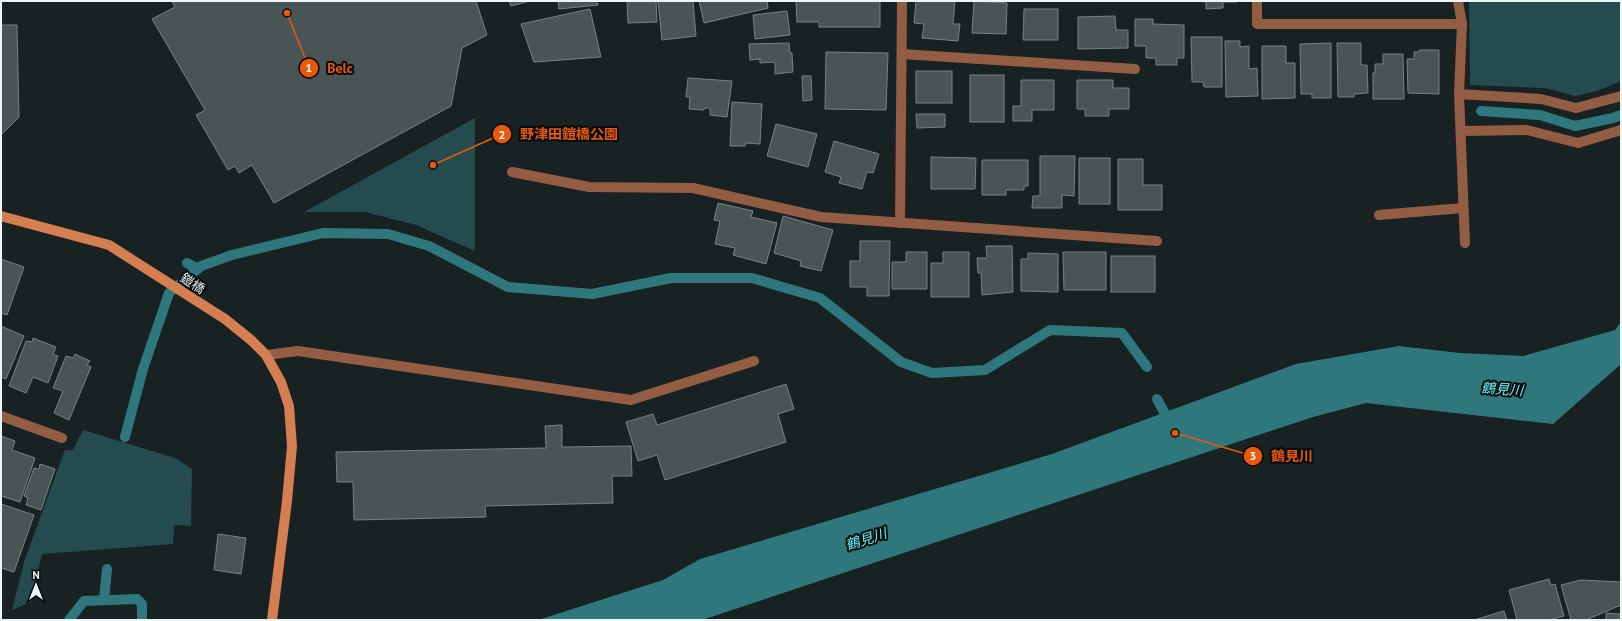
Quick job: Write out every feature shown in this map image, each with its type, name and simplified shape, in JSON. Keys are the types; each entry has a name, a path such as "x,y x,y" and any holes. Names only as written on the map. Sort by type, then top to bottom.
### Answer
{"street":[{"path":"900,222 902,1"},
{"path":"1257,1 1257,24 1462,24"},
{"path":"1458,1 1462,24 1459,94 1462,132 1465,243"},
{"path":"902,54 1135,69"},
{"path":"1459,94 1541,99 1576,108 1621,96"},
{"path":"1462,132 1527,130 1578,143 1621,130"},
{"path":"512,172 589,187 693,188 821,217 1157,241"},
{"path":"1379,215 1463,208"},
{"name":"鎧橋","path":"1,216 109,245 225,319 263,352"},
{"path":"272,620 287,501 292,446 289,406 281,382 263,352 298,351 631,400 754,361"},
{"path":"1,416 62,438"}],"shaded area":[{"path":"1469,1 1621,1 1621,81 1597,91 1575,96 1545,88 1470,85"},
{"path":"475,118 475,251 416,225 365,212 304,212"},
{"path":"83,430 175,458 192,469 191,526 174,525 173,544 42,554 31,602 12,610 25,559 65,450 73,450"}],"water":[{"path":"1621,322 1621,364 1553,424 1366,403 1313,417 702,620 538,620 663,580 700,559 1052,454 1296,364 1399,346 1460,353 1523,356 1615,330"}],"building":[{"path":"172,1 476,1 487,35 462,48 451,106 274,203 252,165 239,173 235,166 228,170 196,115 205,110 152,19 175,7"},
{"path":"509,1 530,1 511,6"},
{"path":"558,1 597,1 598,5 559,9"},
{"path":"627,1 656,1 657,22 628,23"},
{"path":"658,1 693,1 696,36 662,40"},
{"path":"699,1 767,1 768,8 704,23"},
{"path":"796,1 880,1 880,27 819,27 819,22 797,22"},
{"path":"916,1 955,1 953,24 960,24 958,41 922,38 924,24 914,23"},
{"path":"974,1 1007,3 1006,34 972,33"},
{"path":"1194,1 1237,2 1223,2 1223,8 1206,9 1206,2"},
{"path":"590,9 601,57 534,62 521,24"},
{"path":"1024,9 1058,9 1058,40 1023,40"},
{"path":"787,11 790,35 755,39 753,15"},
{"path":"1115,16 1116,30 1128,30 1128,48 1078,49 1078,17"},
{"path":"1135,19 1153,19 1153,24 1184,25 1184,58 1177,58 1177,65 1156,65 1156,58 1146,58 1146,46 1135,46"},
{"path":"1,25 17,25 19,117 1,135"},
{"path":"1191,37 1222,37 1222,87 1204,87 1203,82 1192,82"},
{"path":"1225,41 1240,41 1240,47 1249,46 1249,69 1257,68 1258,96 1226,97"},
{"path":"789,43 790,53 792,53 793,72 775,74 775,62 760,63 760,59 750,60 749,44"},
{"path":"1331,43 1331,98 1312,98 1312,94 1301,94 1300,44"},
{"path":"1337,43 1361,43 1361,65 1367,65 1368,93 1354,94 1354,97 1338,97"},
{"path":"1262,46 1286,46 1286,63 1295,63 1295,98 1262,99"},
{"path":"1419,50 1439,50 1439,94 1408,93 1407,59 1414,59 1414,52 1419,52"},
{"path":"826,52 888,53 886,110 825,109"},
{"path":"1383,54 1403,54 1404,99 1373,99 1373,73 1375,73 1375,64 1383,64"},
{"path":"916,71 952,71 952,103 916,103"},
{"path":"970,75 1004,75 1004,122 970,122"},
{"path":"802,76 811,76 812,100 803,101"},
{"path":"688,78 732,81 727,117 710,115 710,108 705,108 704,110 689,109 690,97 686,97"},
{"path":"1021,80 1054,80 1054,110 1032,110 1032,121 1013,121 1013,106 1021,106"},
{"path":"1077,80 1113,80 1113,88 1129,88 1129,109 1109,109 1109,116 1085,116 1085,109 1077,109"},
{"path":"732,102 762,104 760,144 746,143 745,146 730,146"},
{"path":"916,114 945,114 945,127 917,128"},
{"path":"776,124 817,134 808,167 767,156"},
{"path":"834,141 879,154 873,173 867,172 862,189 839,183 841,177 825,172"},
{"path":"1040,156 1075,156 1074,196 1062,195 1062,208 1032,208 1033,196 1040,196"},
{"path":"931,157 976,158 975,189 931,189"},
{"path":"1079,158 1110,158 1110,204 1079,204"},
{"path":"1118,159 1143,159 1143,185 1162,185 1162,210 1118,210"},
{"path":"982,160 1028,160 1028,186 1024,186 1024,190 1006,190 1006,195 982,195"},
{"path":"718,203 753,211 751,217 777,223 766,264 733,255 735,248 715,244 720,221 714,220"},
{"path":"783,216 833,230 821,271 800,266 801,261 774,253"},
{"path":"860,241 890,241 889,296 867,296 867,287 850,287 850,261 860,261"},
{"path":"986,246 1012,246 1013,292 982,295 981,273 978,273 977,258 987,258"},
{"path":"906,252 927,252 927,289 892,289 892,262 906,262"},
{"path":"943,252 969,252 969,297 931,297 931,263 943,263"},
{"path":"1063,252 1106,252 1106,290 1064,290"},
{"path":"1028,253 1058,254 1058,292 1021,291 1021,259 1028,259"},
{"path":"1111,256 1155,256 1155,292 1111,292"},
{"path":"1,259 24,267 7,315 1,313"},
{"path":"1,326 24,336 6,379 1,377"},
{"path":"33,338 56,347 53,354 58,356 48,383 33,377 26,393 9,386 26,341 32,342"},
{"path":"75,354 90,361 87,365 91,367 69,420 54,413 63,391 53,388 66,356 73,358"},
{"path":"786,384 794,409 778,414 786,442 665,480 657,455 638,461 626,422 653,414 657,425"},
{"path":"562,425 562,447 631,446 632,476 612,476 613,503 485,506 486,517 354,520 353,482 337,482 336,452 546,448 545,426"},
{"path":"1,436 15,441 12,450 35,458 20,502 1,496"},
{"path":"40,464 55,469 41,510 26,505 28,498 24,496 34,468 39,469"},
{"path":"1,504 34,515 14,572 1,568"},
{"path":"218,534 246,538 241,574 214,570"},
{"path":"1549,579 1551,585 1555,584 1564,616 1548,620 1517,620 1509,590"},
{"path":"1581,580 1621,582 1621,605 1586,620 1571,620 1561,585"},
{"path":"1504,611 1507,620 1474,620"},
{"path":"1606,613 1620,614 1620,620 1606,620"}],"waterway":[{"path":"1481,111 1540,115 1575,126 1621,115"},
{"path":"125,437 143,369 169,293 201,266 232,255 323,233 388,234 429,246 508,287 592,294 671,278 752,278 820,298 901,362 932,373 985,370 1050,330 1122,333 1147,367"},
{"path":"187,263 198,269"},
{"path":"1157,399 1170,423"},
{"path":"104,600 107,569"},
{"path":"69,620 84,601 137,599 142,604 142,620"}],"place":[{"name":"Belc","path":"287,13"},
{"name":"野津田鎧橋公園","path":"433,165"},
{"name":"鶴見川","path":"1175,433"}]}
